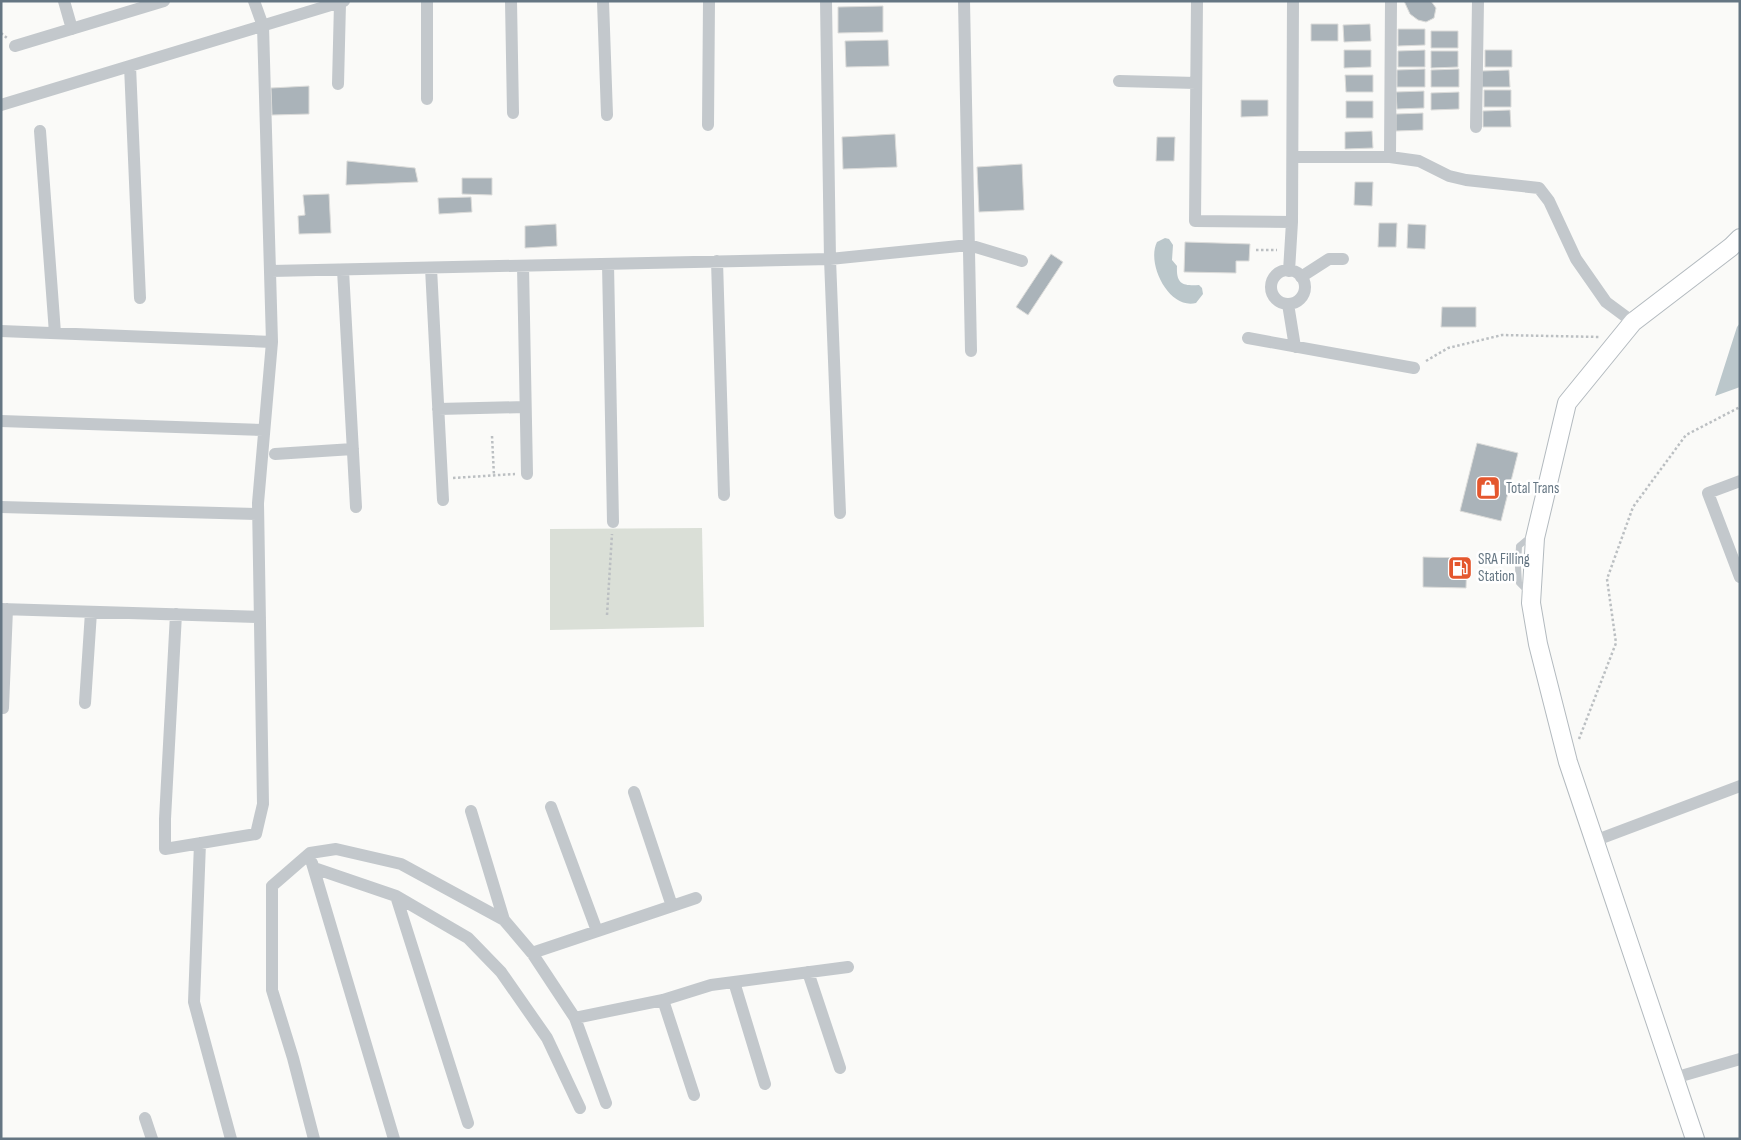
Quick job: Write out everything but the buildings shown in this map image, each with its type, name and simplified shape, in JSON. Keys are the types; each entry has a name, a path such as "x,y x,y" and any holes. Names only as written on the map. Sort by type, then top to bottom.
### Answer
{"main road":[{"path":"1695,1139 1568,762 1538,644 1531,596 1536,531 1567,404 1633,322 1731,247 1740,238"}],"street":[{"path":"64,1 72,29"},
{"path":"15,46 164,1"},
{"path":"176,614 165,849 256,834 263,804 258,514 272,342 263,26 254,1"},
{"path":"427,1 428,99"},
{"path":"511,1 513,113"},
{"path":"603,1 607,115"},
{"path":"708,126 709,1"},
{"path":"826,1 830,259 840,513"},
{"path":"964,1 971,351"},
{"path":"1197,1 1195,221 1292,222"},
{"path":"1289,271 1292,222 1294,1"},
{"path":"1390,157 1391,1"},
{"path":"1476,127 1478,1"},
{"path":"1,104 342,2 338,84"},
{"path":"130,66 140,298"},
{"path":"1119,81 1196,83"},
{"path":"40,130 54,334"},
{"path":"1293,157 1390,157 1419,161 1449,176 1466,180 1539,188 1549,201 1576,259 1606,302 1633,322"},
{"path":"271,271 830,259 969,245 1022,261"},
{"path":"1301,277 1329,259 1343,259"},
{"path":"717,261 724,494"},
{"path":"608,264 613,522"},
{"path":"523,266 527,474"},
{"path":"431,268 443,500"},
{"path":"342,270 356,506"},
{"path":"1289,271 1297,273 1301,277 1304,282 1304,293 1297,302 1288,304 1277,300 1272,290 1272,285 1277,275 1281,272 1289,271"},
{"path":"1288,304 1295,347"},
{"path":"1,331 272,342"},
{"path":"1248,338 1414,368"},
{"path":"438,409 525,407"},
{"path":"1,421 264,430"},
{"path":"275,454 352,449"},
{"path":"1740,481 1708,493 1740,577"},
{"path":"1,508 258,514"},
{"path":"3,708 4,609 260,617"},
{"path":"85,703 91,612"},
{"path":"1594,841 1740,786"},
{"path":"634,792 672,906"},
{"path":"551,807 597,931"},
{"path":"471,811 504,920"},
{"path":"200,843 194,1002 231,1139"},
{"path":"314,1139 293,1058 272,990 272,886 310,853 336,849 401,864 504,920 532,953 575,1018 606,1104"},
{"path":"310,853 394,1139"},
{"path":"314,868 396,896 468,938 501,972 547,1038 580,1108"},
{"path":"396,896 468,1123"},
{"path":"532,953 696,898"},
{"path":"575,1018 663,1000 711,985 848,967"},
{"path":"808,972 840,1068"},
{"path":"734,982 765,1084"},
{"path":"663,1000 694,1095"},
{"path":"1674,1078 1740,1059"},
{"path":"145,1118 152,1139"}],"path":[{"path":"1256,250 1290,250"},
{"path":"1414,368 1448,348 1502,335 1619,338"},
{"path":"1568,762 1616,644 1608,578 1633,507 1686,435 1740,407"},
{"path":"492,436 494,476"},
{"path":"442,479 527,474"},
{"path":"607,615 613,522"}],"shaded area":[{"path":"1165,238 1169,239 1173,245 1172,260 1177,266 1179,280 1189,285 1199,285 1202,288 1203,294 1196,303 1186,303 1177,300 1169,293 1157,273 1154,251 1157,242"},
{"path":"1740,323 1740,387 1715,396 1737,327"},
{"path":"702,528 704,627 550,630 550,529"}],"place":[{"name":"Total Trans","path":"1488,488"},
{"name":"SRA Filling Station","path":"1460,568"}]}
